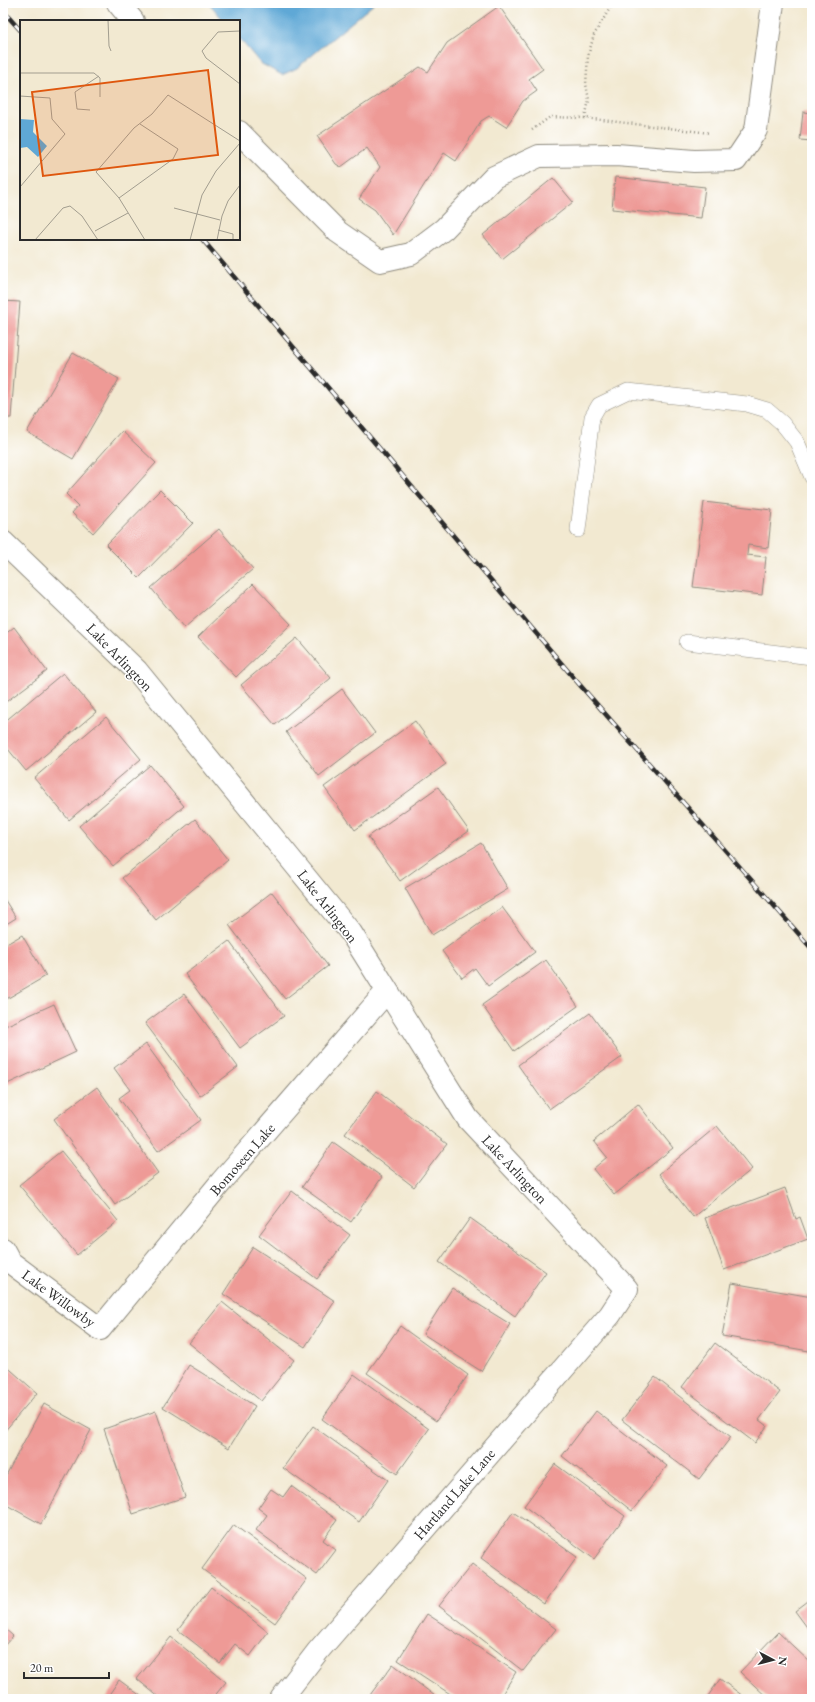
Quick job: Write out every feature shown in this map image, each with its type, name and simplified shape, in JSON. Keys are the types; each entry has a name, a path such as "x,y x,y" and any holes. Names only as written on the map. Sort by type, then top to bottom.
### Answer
{"street":[{"path":"118,3 132,20"},
{"path":"240,133 338,232 380,261 412,254 444,229 494,177 538,156 616,155 694,161 736,160 756,130 773,3"},
{"name":"Lake Arlington","path":"3,542 137,671 351,933 468,1118 627,1289"},
{"name":"Bomoseen Lake","path":"100,1329 222,1181 387,991"},
{"name":"Lake Willowby","path":"3,1249 10,1262 100,1329"},
{"name":"Hartland Lake Lane","path":"281,1699 318,1651 610,1315 627,1289"}],"lane":[{"path":"578,530 592,417 599,405 628,391 747,404 766,410 782,423 797,442 812,477"},
{"path":"687,642 812,658"}],"path":[{"path":"585,118 589,100 586,84 588,56 594,35 613,3"}],"water":[{"path":"209,3 375,3 297,68 282,75 260,63 240,39 240,20 223,20"}],"building":[{"path":"499,6 543,69 529,79 537,91 523,101 506,127 489,116 481,121 456,161 444,153 393,235 375,210 359,199 380,167 367,148 341,167 336,164 317,136 420,67 428,72 447,43"},
{"path":"803,112 812,113 812,141 800,140"},
{"path":"615,177 705,187 701,218 612,209"},
{"path":"553,178 573,202 502,259 483,235"},
{"path":"3,301 20,302 11,418 3,418"},
{"path":"73,353 119,379 73,459 27,432"},
{"path":"122,431 156,463 93,533 72,513 78,506 66,494"},
{"path":"160,490 193,523 139,578 106,545"},
{"path":"704,502 772,510 768,548 748,545 747,555 766,557 762,595 693,587"},
{"path":"219,529 253,569 184,628 151,588"},
{"path":"253,584 291,624 236,677 198,637"},
{"path":"14,627 47,671 3,704 3,636"},
{"path":"297,638 331,678 275,725 241,685"},
{"path":"63,673 96,712 26,771 3,743 3,723"},
{"path":"342,689 375,733 319,776 286,732"},
{"path":"106,717 141,759 69,820 34,778"},
{"path":"415,721 446,764 355,830 324,787"},
{"path":"150,765 184,806 113,866 79,826"},
{"path":"438,787 469,831 400,881 368,837"},
{"path":"195,819 228,860 156,920 122,878"},
{"path":"481,843 508,889 432,935 405,888"},
{"path":"272,892 328,966 285,999 229,925"},
{"path":"3,897 16,918 3,926"},
{"path":"502,907 535,952 488,986 475,968 462,978 442,951"},
{"path":"22,935 46,976 3,1001 3,946"},
{"path":"229,941 284,1016 240,1048 185,974"},
{"path":"546,960 578,1006 514,1051 482,1005"},
{"path":"184,994 238,1067 200,1096 145,1023"},
{"path":"54,1004 76,1052 3,1086 3,1027"},
{"path":"590,1013 622,1057 549,1109 518,1065"},
{"path":"146,1044 201,1120 158,1151 119,1098 130,1090 114,1068"},
{"path":"97,1087 158,1173 115,1205 54,1119"},
{"path":"377,1091 447,1144 414,1187 345,1134"},
{"path":"638,1104 673,1148 614,1195 593,1169 607,1157 594,1141"},
{"path":"717,1126 752,1169 693,1217 659,1174"},
{"path":"333,1142 382,1177 351,1222 302,1187"},
{"path":"61,1151 118,1221 77,1255 19,1185"},
{"path":"785,1188 796,1219 800,1217 808,1239 724,1270 705,1218"},
{"path":"292,1191 350,1235 317,1279 259,1235"},
{"path":"470,1218 546,1272 515,1316 439,1262"},
{"path":"253,1247 335,1301 305,1347 223,1294"},
{"path":"732,1283 812,1297 812,1331 809,1351 722,1336"},
{"path":"452,1288 510,1324 481,1371 423,1334"},
{"path":"222,1302 294,1360 261,1401 189,1343"},
{"path":"400,1326 468,1375 436,1421 367,1373"},
{"path":"715,1343 780,1392 759,1420 767,1426 755,1443 682,1387"},
{"path":"3,1363 37,1393 3,1433"},
{"path":"189,1365 255,1406 229,1448 163,1407"},
{"path":"354,1374 429,1429 397,1474 322,1419"},
{"path":"655,1377 731,1437 699,1479 622,1420"},
{"path":"44,1404 91,1430 41,1524 3,1503 3,1481"},
{"path":"156,1411 185,1497 133,1514 104,1429"},
{"path":"596,1411 667,1466 632,1511 562,1456"},
{"path":"313,1426 388,1480 359,1522 283,1468"},
{"path":"555,1464 625,1516 594,1559 524,1506"},
{"path":"291,1486 337,1520 323,1540 336,1550 317,1575 256,1530 267,1515 258,1508 271,1489 283,1497"},
{"path":"513,1512 577,1557 544,1604 481,1558"},
{"path":"234,1525 307,1579 275,1623 202,1569"},
{"path":"472,1564 556,1629 523,1671 439,1606"},
{"path":"211,1587 268,1632 250,1656 235,1644 220,1663 178,1630"},
{"path":"812,1598 812,1634 795,1611"},
{"path":"427,1614 516,1672 499,1699 458,1699 398,1660"},
{"path":"3,1627 13,1636 3,1647"},
{"path":"778,1632 812,1664 812,1699 769,1699 740,1672"},
{"path":"171,1637 226,1682 212,1699 161,1699 137,1679"},
{"path":"393,1664 439,1699 367,1699"},
{"path":"720,1679 747,1699 706,1699"},
{"path":"119,1680 145,1699 106,1699"}],"railway":[{"path":"3,11 20,30"},
{"path":"203,240 579,684 812,949"}]}
